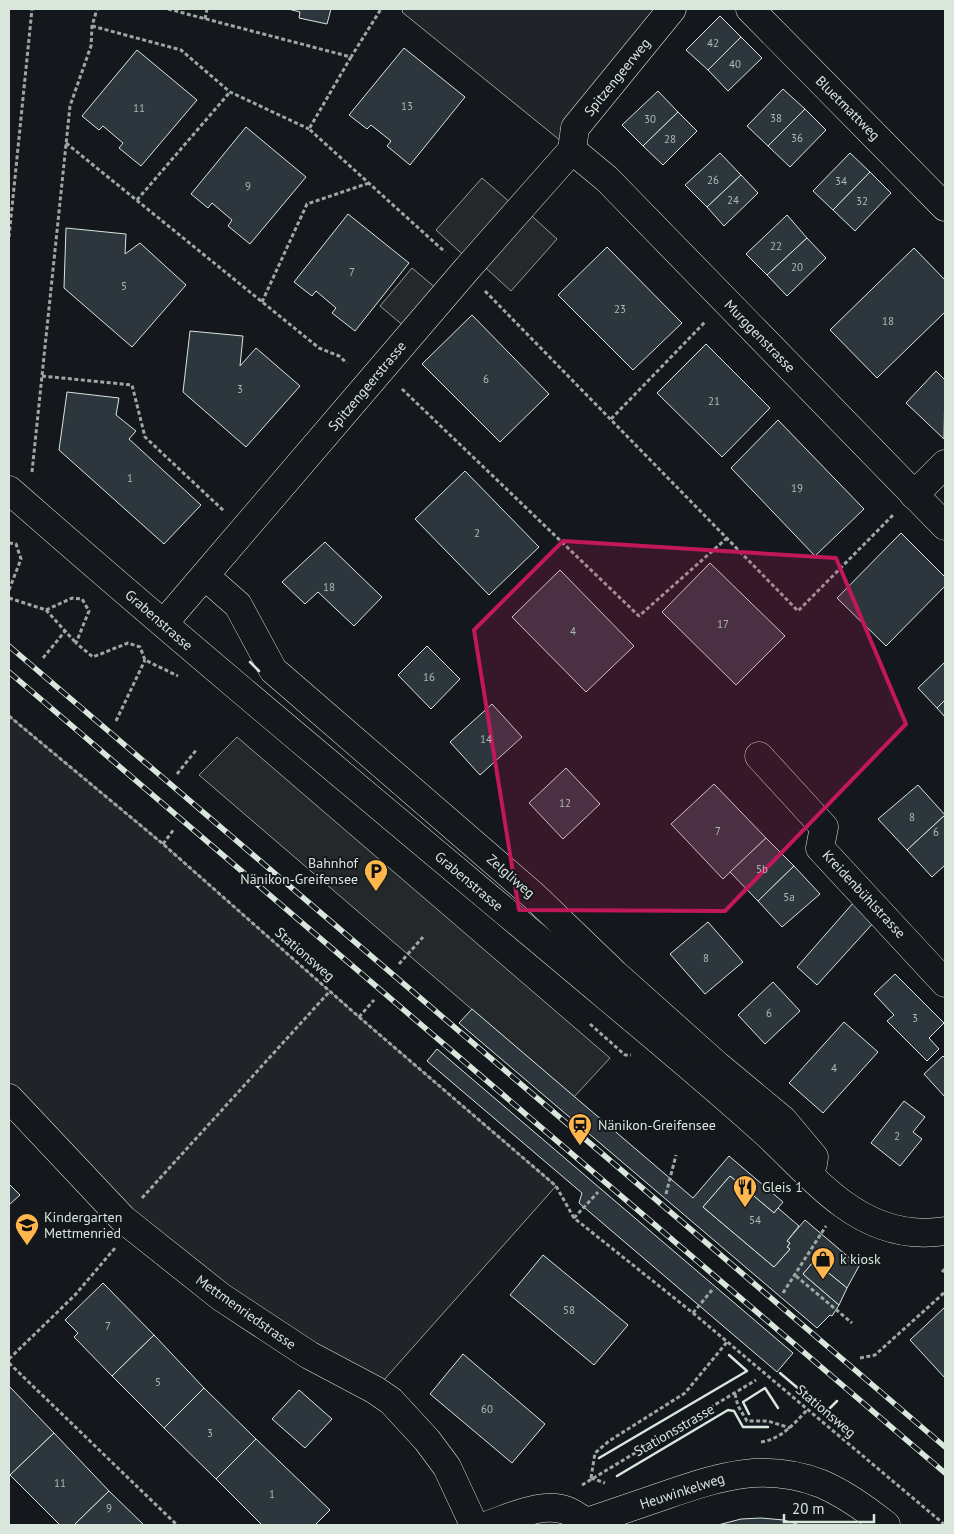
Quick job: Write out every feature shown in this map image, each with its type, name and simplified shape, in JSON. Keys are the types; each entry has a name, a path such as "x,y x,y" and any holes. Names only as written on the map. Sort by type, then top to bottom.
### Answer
{"street":[{"name":"Spitzengeerweg","path":"572,150 576,128 672,9"},
{"name":"Bluetmattweg","path":"750,9 945,207"},
{"name":"Spitzengeerstrasse","path":"164,623 466,270 572,150"},
{"name":"Murggenstrasse","path":"572,150 607,179 945,526"},
{"path":"914,495 945,464"},
{"name":"Grabenstrasse","path":"19,499 672,1051 843,1204 876,1223 903,1232 929,1234 945,1231"},
{"name":"Zelgliweg","path":"205,576 238,605 273,670 527,890 615,974 718,1066 783,1120 814,1156 810,1176"},
{"name":"Kreidenbühlstrasse","path":"759,756 824,827 820,848 945,983"},
{"name":"Mettmenriedstrasse","path":"9,1098 128,1222 221,1297 309,1356 375,1390 391,1401 427,1440 448,1467 474,1525"},
{"name":"Heuwinkelweg","path":"587,1524 706,1481 734,1474 764,1473 794,1476 822,1484 847,1497 886,1525"},
{"path":"488,1525 528,1511 550,1507 569,1511 587,1524"}],"path":[{"path":"9,237 32,9"},
{"path":"19,499 42,376 70,106 91,46 92,26 96,9"},
{"path":"168,9 351,57"},
{"path":"205,18 207,9"},
{"path":"309,129 381,9"},
{"path":"92,26 181,50 230,92 309,129 466,270 798,611 914,495"},
{"path":"137,200 230,92"},
{"path":"66,143 319,348 339,356 376,376 639,616 727,538"},
{"path":"262,302 307,204 369,183"},
{"path":"610,419 725,301"},
{"path":"42,376 132,385 145,438 244,530"},
{"path":"9,543 16,544 21,559 9,590"},
{"path":"9,598 46,610 76,643 93,657 128,643 140,647 145,660 181,678"},
{"path":"46,610 72,598 82,599 89,611 76,643"},
{"path":"43,658 66,630"},
{"path":"116,721 145,660"},
{"name":"Stationsweg","path":"9,716 162,844 359,1017 556,1186 574,1218 693,1313 945,1525"},
{"path":"177,774 197,749"},
{"path":"162,844 174,829"},
{"path":"399,964 423,936"},
{"path":"9,1359 75,1295 128,1222 330,991"},
{"path":"359,1017 374,1000"},
{"path":"666,1194 676,1155"},
{"path":"574,1218 598,1192"},
{"path":"784,1293 828,1223"},
{"path":"796,1276 852,1323"},
{"path":"693,1313 712,1290"},
{"path":"860,1358 875,1355 945,1292"},
{"name":"Stationsstrasse","path":"727,1342 685,1392 609,1441 595,1453 591,1478 756,1380"},
{"path":"9,1363 178,1525"},
{"path":"735,1394 738,1406 747,1421 768,1421 791,1428 807,1410"}],"highlighted area":[{"path":"563,541 836,558 906,724 725,911 519,910 474,630"}],"shaded area":[{"path":"403,9 672,9 572,150 402,12"},
{"path":"482,178 519,210 522,207 557,239 511,291 476,259 472,263 436,230"},
{"path":"412,268 444,295 412,333 380,306"},
{"path":"9,716 163,844 359,1017 556,1186 375,1390 221,1297 9,1098"},
{"name":"Bahnhof Nänikon-Greifensee","path":"237,737 610,1058 574,1097 199,775"}],"building":[{"path":"288,9 331,9 327,24 299,18 300,12"},
{"path":"720,16 741,37 708,70 686,50"},
{"path":"741,37 762,58 728,91 708,70"},
{"path":"404,48 465,97 410,165 387,146 391,141 371,125 367,129 349,115"},
{"path":"137,50 197,100 141,166 119,148 123,143 103,126 99,130 82,116"},
{"path":"783,89 805,109 768,146 747,126"},
{"path":"658,91 678,112 643,146 622,125"},
{"path":"805,109 826,130 790,167 768,146"},
{"path":"678,112 697,131 663,165 643,146"},
{"path":"246,127 306,177 250,244 228,226 232,220 212,203 208,208 191,194"},
{"path":"720,153 741,175 707,207 685,185"},
{"path":"850,153 870,172 833,210 813,191"},
{"path":"870,172 891,193 855,231 833,210"},
{"path":"741,175 758,193 724,226 707,207"},
{"path":"348,214 409,263 355,331 332,313 336,308 316,291 312,296 294,282"},
{"path":"787,215 807,238 767,275 746,254"},
{"path":"66,228 126,234 125,254 140,243 186,285 132,347 64,288"},
{"path":"807,238 826,258 787,296 767,275"},
{"path":"607,247 682,323 633,370 558,295"},
{"path":"914,248 945,280 945,312 877,378 830,330"},
{"path":"472,315 549,394 500,442 422,364"},
{"path":"190,331 243,336 240,366 256,348 300,386 246,447 183,392"},
{"path":"706,344 770,408 722,457 657,393"},
{"path":"936,371 945,380 944,439 906,403"},
{"path":"67,392 119,398 116,415 136,431 129,439 201,505 164,544 59,450"},
{"path":"778,420 864,509 815,556 731,468"},
{"path":"465,471 539,547 489,595 415,519"},
{"path":"901,533 945,577 945,586 886,646 837,598"},
{"path":"325,542 382,597 354,626 318,592 305,604 282,582"},
{"path":"710,563 785,636 736,685 662,612"},
{"path":"560,570 634,646 586,692 512,617"},
{"path":"427,646 460,679 431,709 398,675"},
{"path":"945,662 945,700 937,708 918,688"},
{"path":"945,700 945,717 937,708"},
{"path":"492,704 522,737 480,775 450,742"},
{"path":"566,768 600,804 563,839 529,803"},
{"path":"714,784 766,838 723,879 671,824"},
{"path":"918,785 945,815 907,850 878,819"},
{"path":"945,815 945,865 932,877 907,850"},
{"path":"766,838 794,866 758,901 730,872"},
{"path":"794,866 820,894 782,927 758,901"},
{"path":"854,902 875,921 817,985 797,967"},
{"path":"708,922 743,962 705,994 670,954"},
{"path":"895,974 944,1023 929,1038 939,1049 927,1061 887,1021 894,1015 874,994"},
{"path":"773,982 800,1011 765,1044 738,1015"},
{"path":"472,1009 693,1198 729,1156 783,1202 774,1213 730,1176 703,1207 774,1267 790,1249 787,1247 790,1243 787,1241 805,1220 859,1266 847,1288 814,1261 803,1274 839,1305 832,1316 830,1315 817,1328 459,1023"},
{"path":"844,1022 878,1052 823,1113 789,1083"},
{"path":"437,1049 793,1353 777,1372 579,1203 582,1193 427,1061"},
{"path":"943,1056 945,1058 945,1097 924,1074"},
{"path":"904,1101 925,1117 913,1132 922,1139 900,1166 871,1143"},
{"path":"730,1176 774,1213 778,1208 799,1226 787,1241 790,1243 787,1247 790,1249 774,1267 703,1207"},
{"path":"9,1184 20,1195 9,1205"},
{"path":"543,1255 628,1325 594,1365 510,1295"},
{"path":"814,1261 847,1288 839,1305 803,1274"},
{"path":"103,1283 154,1335 112,1376 74,1337 78,1333 65,1320"},
{"path":"945,1307 945,1378 910,1340"},
{"path":"154,1335 204,1388 164,1428 112,1376"},
{"path":"463,1354 545,1424 512,1463 430,1394"},
{"path":"9,1386 54,1433 10,1475 9,1474"},
{"path":"204,1388 256,1439 216,1479 164,1428"},
{"path":"299,1390 332,1419 305,1448 272,1419"},
{"path":"54,1433 109,1491 74,1525 60,1525 10,1475"},
{"path":"256,1439 330,1510 315,1525 262,1525 216,1479"},
{"path":"109,1491 144,1525 74,1525"},
{"path":"741,1519 784,1520 800,1525 718,1525"}],"railway":[{"path":"9,646 945,1447"},
{"path":"9,672 945,1473"}],"wall":[{"path":"250,662 259,671"},
{"path":"599,1458 747,1371 729,1355"},
{"path":"780,1373 826,1412 837,1401"},
{"path":"749,1414 743,1402 765,1388 778,1408"},
{"path":"617,1476 728,1410 734,1411 743,1427 768,1427"}],"place":[{"name":"Bahnhof Nänikon-Greifensee","path":"376,892"},
{"name":"Nänikon-Greifensee","path":"580,1146"},
{"name":"Gleis 1","path":"745,1208"},
{"name":"Kindergarten Mettmenried","path":"27,1246"},
{"name":"k kiosk","path":"823,1280"}]}
